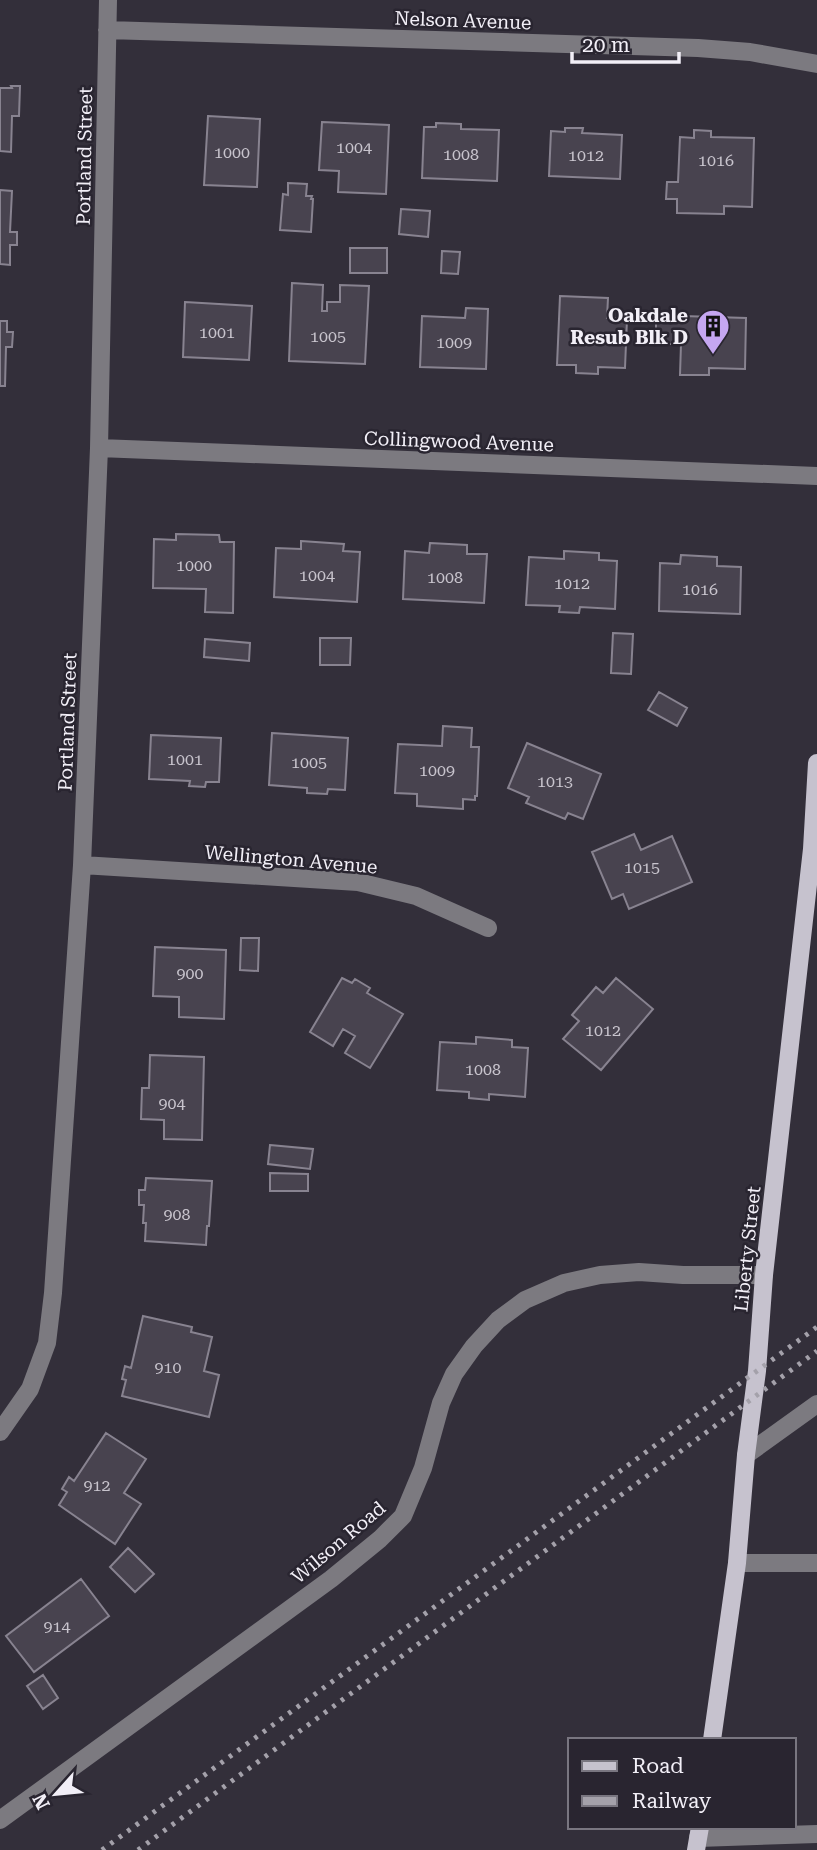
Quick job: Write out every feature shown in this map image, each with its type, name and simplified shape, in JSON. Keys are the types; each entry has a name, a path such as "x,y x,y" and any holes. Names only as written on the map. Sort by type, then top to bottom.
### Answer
{"main road":[{"name":"Liberty Street","path":"712,1738 737,1563 764,1275 815,849 817,763"}],"street":[{"name":"Portland Street","path":"0,1432 30,1390 47,1343 53,1293 82,865 99,447 108,0"},
{"name":"Nelson Avenue","path":"107,30 698,48 750,52 817,64"},
{"name":"Collingwood Avenue","path":"99,447 817,476"},
{"name":"Wellington Avenue","path":"82,865 358,882 416,896 488,928"},
{"name":"Wilson Road","path":"0,1820 331,1579 380,1539 403,1516 423,1468 441,1404 454,1374 474,1346 498,1320 525,1300 564,1283 600,1275 639,1272 764,1275"},
{"path":"746,1455 817,1404"},
{"path":"737,1563 817,1563"},
{"path":"698,1838 817,1834"}],"building":[{"path":"11,86 20,86 19,116 12,116 11,152 0,151 0,88 12,88"},
{"path":"208,116 260,119 257,187 204,185"},
{"path":"322,122 389,125 386,194 338,192 339,171 319,170"},
{"path":"436,123 461,124 461,129 499,130 497,181 422,178 424,127 436,127"},
{"path":"565,128 583,128 582,133 622,135 620,179 549,176 551,131 565,132"},
{"path":"694,130 711,131 711,137 754,138 752,207 724,206 724,214 677,213 677,199 666,199 667,182 678,182 680,137 694,138"},
{"path":"288,183 307,184 306,196 312,196 313,199 311,232 280,230 283,194 288,195"},
{"path":"0,190 12,191 10,232 17,232 17,245 10,245 10,265 0,264"},
{"path":"401,209 430,211 428,237 399,234"},
{"path":"350,248 387,248 387,273 350,273"},
{"path":"442,251 460,252 458,274 441,273"},
{"path":"292,283 323,285 322,311 327,311 327,302 340,302 340,285 369,286 365,364 289,361"},
{"path":"560,296 608,298 607,318 627,319 625,368 598,367 598,374 576,373 576,365 557,365"},
{"path":"185,302 252,306 249,360 183,357"},
{"path":"466,308 488,309 486,369 420,367 422,316 465,318"},
{"name":"Oakdale Resub Blk D","path":"656,318 746,318 745,369 709,368 709,375 680,375 681,344 656,344"},
{"path":"0,321 7,321 7,332 13,332 12,347 6,347 5,386 0,386"},
{"path":"176,534 219,535 220,542 234,542 233,613 205,612 206,589 153,588 154,539 176,540"},
{"path":"301,541 344,544 343,551 360,552 357,602 274,597 276,548 301,549"},
{"path":"430,543 467,545 467,554 487,554 484,603 403,599 405,551 429,553"},
{"path":"564,551 599,553 599,560 617,561 615,609 580,607 579,613 559,612 560,606 526,605 529,557 564,559"},
{"path":"681,555 717,557 717,566 741,567 740,614 659,611 660,563 680,564"},
{"path":"613,633 633,634 631,674 611,673"},
{"path":"320,638 351,638 350,665 320,665"},
{"path":"205,639 250,643 249,661 204,657"},
{"path":"659,692 687,708 677,726 648,710"},
{"path":"443,726 472,728 471,747 479,747 477,796 475,800 463,799 463,809 417,806 417,794 395,793 398,744 442,746"},
{"path":"272,733 348,738 345,790 328,789 327,794 307,793 307,788 269,785"},
{"path":"151,735 221,738 219,782 206,782 205,787 189,786 190,781 149,779"},
{"path":"527,743 601,774 583,819 568,813 565,819 526,803 529,797 508,788"},
{"path":"634,834 641,850 672,836 692,882 629,909 623,894 612,899 592,852"},
{"path":"241,938 259,938 258,971 240,970"},
{"path":"155,947 226,950 224,1019 179,1017 179,997 153,996"},
{"path":"342,978 352,983 355,979 370,988 367,993 403,1014 370,1068 345,1053 355,1036 343,1029 333,1046 310,1032"},
{"path":"616,978 653,1009 601,1070 563,1039 579,1021 572,1015 596,987 603,993"},
{"path":"476,1037 512,1040 512,1047 528,1048 525,1097 489,1094 489,1100 469,1098 469,1092 437,1090 440,1042 476,1044"},
{"path":"150,1055 204,1057 202,1140 164,1139 164,1120 141,1119 142,1088 149,1088"},
{"path":"270,1145 313,1149 310,1169 268,1164"},
{"path":"270,1173 308,1174 308,1191 270,1191"},
{"path":"146,1178 212,1181 206,1245 145,1241 144,1205 139,1205 139,1190 145,1190"},
{"path":"143,1316 192,1327 191,1332 212,1337 204,1371 219,1375 209,1417 122,1396 126,1380 122,1379 125,1366 131,1368"},
{"path":"106,1433 146,1459 124,1493 141,1504 115,1544 59,1505 67,1492 62,1489 69,1477 74,1481"},
{"path":"128,1548 154,1574 135,1592 110,1567"},
{"path":"81,1579 109,1616 34,1672 6,1636"},
{"path":"43,1675 58,1698 43,1709 27,1686"}],"railway":[{"path":"102,1850 817,1327"},
{"path":"138,1850 817,1351"}],"place":[{"name":"Oakdale Resub Blk D","path":"713,356"}]}
